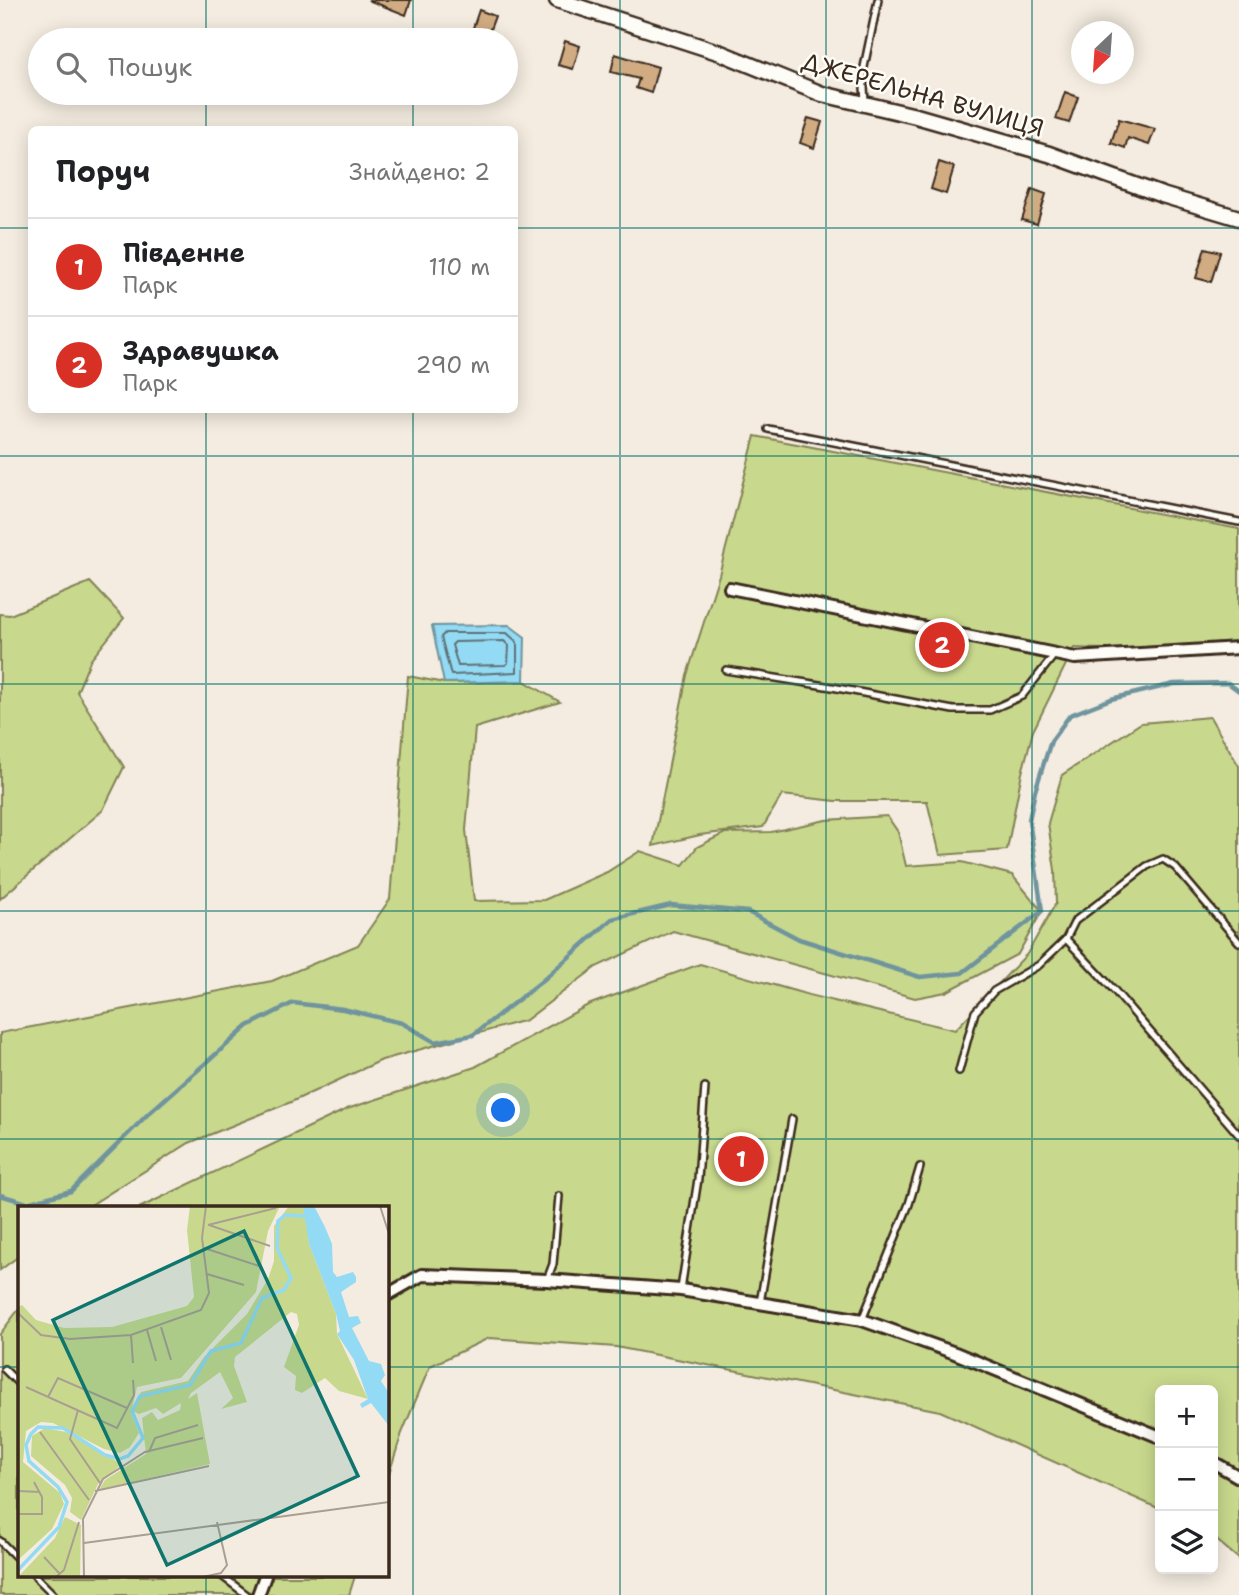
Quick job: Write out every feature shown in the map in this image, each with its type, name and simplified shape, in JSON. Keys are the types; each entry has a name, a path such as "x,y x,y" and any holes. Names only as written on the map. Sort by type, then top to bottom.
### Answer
{"street":[{"name":"ДЖЕРЕЛЬНА ВУЛИЦЯ","path":"556,0 721,53 822,94 916,116 1049,155 1162,195 1239,218"},
{"path":"730,588 1075,658 1239,648"},
{"path":"388,1294 422,1275 547,1280 681,1290 862,1321 955,1353 1155,1435"},
{"path":"1218,1465 1239,1477"},
{"path":"258,1595 264,1578"}],"lane":[{"path":"865,105 863,72 878,0"},
{"path":"768,429 1239,522"},
{"path":"726,670 953,710 990,710 1022,696 1056,653"},
{"path":"959,1071 975,1012 994,991 1039,965 1066,939 1075,921 1147,866 1163,859 1175,867 1239,942"},
{"path":"1066,939 1114,990 1239,1135"},
{"path":"681,1290 698,1179 705,1087"},
{"path":"760,1303 792,1119"},
{"path":"862,1321 892,1240 909,1203 920,1167"},
{"path":"547,1280 553,1264 559,1196"},
{"path":"4,1369 18,1383"},
{"path":"0,1541 18,1559"},
{"path":"37,1578 54,1595"},
{"path":"225,1578 247,1595"}],"green space":[{"path":"755,436 1239,529 1239,641 1131,650 1074,648 1033,731 1007,850 940,855 927,801 836,801 782,795 763,827 700,835 653,846 687,675 719,575"},
{"path":"90,582 124,618 90,661 77,692 124,767 103,810 0,899 0,614 10,615"},
{"path":"408,676 444,683 524,681 560,702 475,728 466,830 474,901 544,900 607,872 640,851 683,865 697,847 725,833 771,832 826,820 887,816 898,832 906,866 962,862 1012,875 1042,911 1018,954 946,992 915,998 673,931 596,967 526,1020 382,1060 291,1102 189,1143 89,1206 18,1206 18,1257 0,1270 0,1033 272,981 358,945 390,899"},
{"path":"1210,717 1239,766 1239,1559 1218,1541 1218,1385 1155,1385 1155,1507 940,1411 616,1347 489,1338 430,1366 402,1433 388,1477 388,1206 143,1206 347,1109 475,1067 588,1005 700,964 809,995 955,1030 1027,954 1056,903 1055,870 1048,823 1062,775 1141,723"},
{"path":"18,1310 18,1578 354,1578 349,1595 0,1595 0,1334"}],"water":[{"path":"509,625 525,637 524,681 444,683 432,626"}],"building":[{"path":"368,0 411,0 406,15"},
{"path":"479,10 495,16 490,28 473,28"},
{"path":"565,41 580,46 573,69 558,65"},
{"path":"615,54 658,67 651,93 636,88 639,79 611,72"},
{"path":"1065,92 1078,97 1069,123 1056,119"},
{"path":"808,118 822,122 814,148 800,143"},
{"path":"1119,119 1155,129 1149,145 1128,138 1125,148 1111,143"},
{"path":"939,162 954,167 946,194 931,189"},
{"path":"1032,189 1046,194 1037,224 1022,220"},
{"path":"1205,248 1220,252 1211,282 1196,278"}],"waterway":[{"path":"0,1195 27,1203 71,1191 148,1114 248,1026 293,1003 343,1009 402,1023 435,1042 473,1035 542,981 612,919 671,905 748,912 799,939 920,977 962,973 1042,911 1029,820 1051,741 1070,715 1111,699 1174,684 1228,683 1239,691"}],"place":[{"name":"Здравушка","path":"942,645"},
{"name":"Південне","path":"741,1159"}]}
